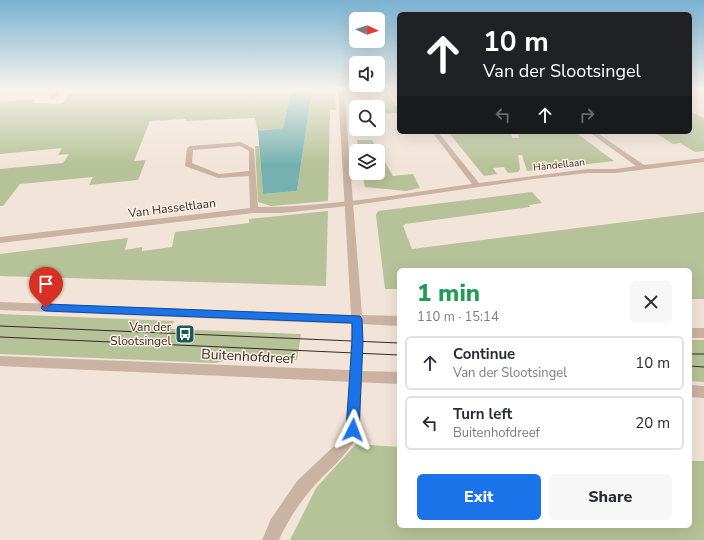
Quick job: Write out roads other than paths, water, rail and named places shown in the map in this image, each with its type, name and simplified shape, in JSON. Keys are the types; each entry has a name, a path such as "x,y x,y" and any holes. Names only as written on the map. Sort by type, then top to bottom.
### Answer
{"street":[{"path":"270,540 277,525 303,487 338,452 353,430 357,319 343,114"},
{"path":"437,134 477,185"},
{"path":"595,134 643,168"},
{"path":"252,173 218,176 188,164 190,148 241,144 252,150 254,210"},
{"name":"Händellaan","path":"348,204 477,185 588,171 616,171 704,160"},
{"name":"Van Hasseltlaan","path":"0,240 254,210 282,210 348,204"},
{"path":"0,306 397,321"},
{"path":"692,333 704,333"},
{"name":"Buitenhofdreef","path":"0,361 397,378"},
{"path":"692,391 704,392"}],"water":[{"path":"286,114 308,114 297,191 263,194 258,131 283,128"}],"tram line":[{"path":"0,326 397,343"},
{"path":"0,337 397,355"},
{"path":"692,354 704,354"},
{"path":"692,366 704,367"}],"place":[{"name":"Van der Slootsingel","path":"185,334"}]}
